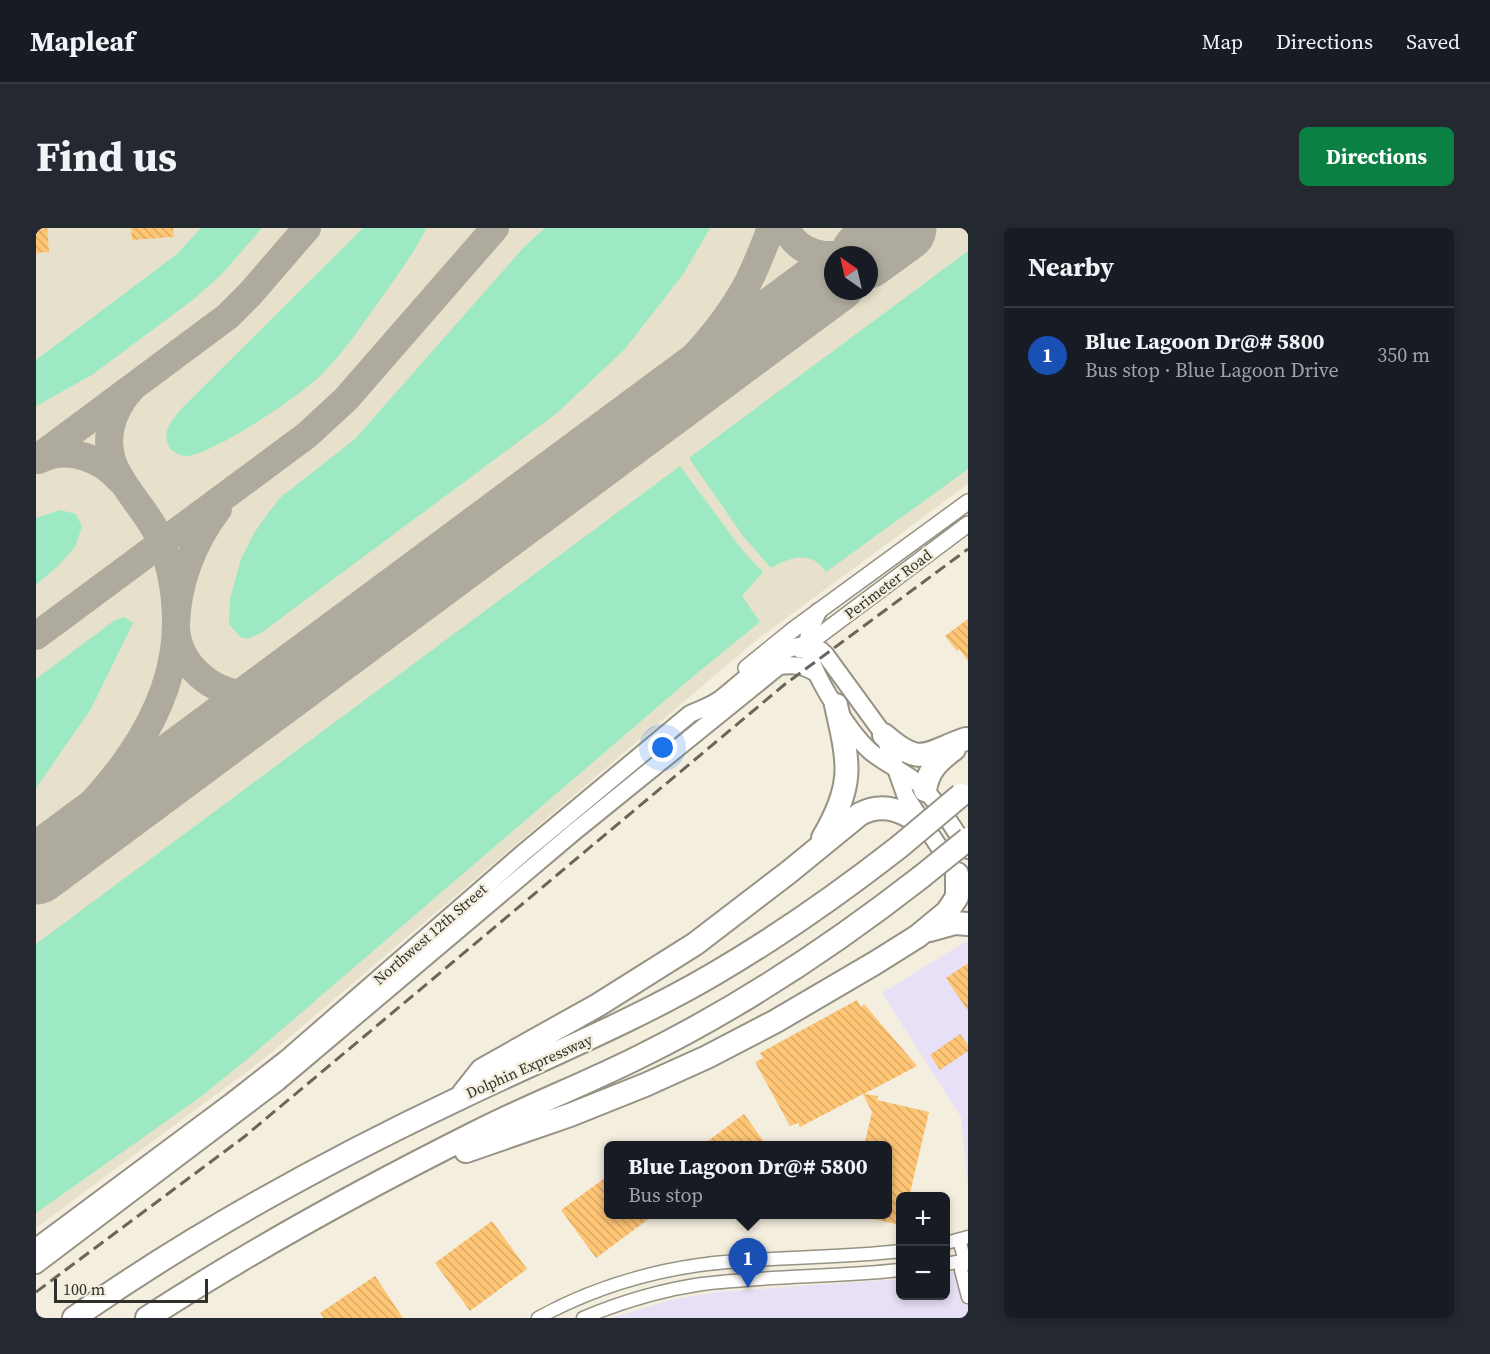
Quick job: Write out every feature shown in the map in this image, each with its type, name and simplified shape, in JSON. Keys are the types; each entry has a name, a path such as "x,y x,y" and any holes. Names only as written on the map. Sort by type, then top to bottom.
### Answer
{"highway":[{"path":"815,851 837,812 846,782 844,698"},
{"path":"884,735 900,749 918,756 936,752 967,738"},
{"path":"925,790 929,773 967,738"},
{"name":"Dolphin Expressway","path":"74,1318 178,1251 278,1192 460,1098 621,1024 714,974 797,922 899,847 964,792"},
{"path":"460,1098 482,1070 588,1011 695,944 815,851 851,819 873,808 897,809 926,828"},
{"path":"147,1318 250,1254 475,1132 613,1070 713,1018 814,956 921,878 968,839"},
{"path":"918,936 947,912 955,902 962,880"},
{"path":"397,1174 570,1116 666,1076 776,1021 918,936 944,924 955,922 968,924"}],"main road":[{"path":"816,673 808,645 810,630 818,612"},
{"path":"690,714 721,699 775,655 808,645 819,648 866,746 925,790 968,850"},
{"path":"779,666 792,664 803,666 816,673 884,735 906,797 962,880"},
{"name":"Northwest 12th Street","path":"36,1265 278,1082 574,832 779,666"},
{"name":"Northwest 12th Street","path":"36,1247 286,1059 531,846 690,714"}],"street":[{"name":"Perimeter Road","path":"818,612 968,502"},
{"name":"Perimeter Road","path":"808,645 968,524"},
{"name":"Northwest 12th Street","path":"690,714 776,643 818,612"},
{"name":"Northwest 12th Street","path":"779,666 808,645"},
{"path":"963,1239 967,1261 961,1270 968,1297"},
{"path":"538,1318 569,1302 619,1283 656,1273 699,1265 896,1251"},
{"path":"950,1263 967,1261"},
{"path":"699,1265 702,1284"},
{"path":"583,1318 655,1293 702,1284 896,1270"}],"shaded area":[{"path":"36,228 968,228 968,484 754,642 265,1058 36,1228"},
{"path":"968,940 968,1188 961,1117 882,993"},
{"path":"968,1270 968,1318 611,1318 671,1300 718,1292 896,1279 896,1300 950,1300 950,1272"}],"green space":[{"path":"201,228 262,228 221,275 194,299 92,375 36,406 36,360 177,254"},
{"path":"363,228 426,228 406,264 334,362 300,392 238,434 200,453 187,456 170,449 166,437 168,428 181,409"},
{"path":"545,228 710,228 684,273 625,349 557,413 261,633 247,639 240,637 229,624 230,599 241,559 254,533 269,512 281,497 355,439 524,247"},
{"path":"968,251 968,469 826,572 820,565 807,558 793,559 771,568 743,536 689,458"},
{"path":"680,466 743,551 763,572 742,596 760,622 696,674 245,1061 199,1098 36,1213 36,944"},
{"path":"60,510 76,514 82,527 75,547 36,585 36,518"},
{"path":"124,617 133,623 91,709 36,788 36,679 115,620"}],"building":[{"path":"36,228 47,228 49,252 36,253"},
{"path":"131,228 173,228 174,237 132,240"},
{"path":"968,619 968,661 945,636"},
{"path":"968,963 968,1011 946,978"},
{"path":"857,1000 861,1007 864,1004 917,1066 864,1094 878,1096 877,1100 929,1112 910,1192 896,1192 896,1224 873,1219 892,1219 892,1141 865,1141 872,1112 863,1094 800,1127 798,1123 790,1126 755,1062 763,1058 760,1053"},
{"path":"960,1034 968,1045 968,1051 940,1070 930,1055"},
{"path":"744,1114 763,1141 708,1141"},
{"path":"604,1179 604,1219 649,1219 596,1258 561,1210"},
{"path":"492,1221 527,1269 470,1311 435,1263"},
{"path":"375,1276 403,1318 324,1318 320,1313"}],"taxiway":[{"path":"36,459 228,316 307,228"},
{"path":"36,636 307,435 346,399 495,228"},
{"path":"493,531 638,410 694,357 727,317 741,295 754,271 771,228"},
{"path":"785,228 795,241 807,250 820,254 848,253 890,237"},
{"path":"772,324 824,281"},
{"path":"36,858 110,783 131,754 164,692 173,658 176,611 168,564 156,531 118,474 110,451 110,428 119,406 133,387"},
{"path":"39,460 61,454 83,456 104,466 121,481"},
{"path":"218,509 194,549 179,594 176,625 182,652 189,664 210,683 235,693 261,692 293,680"}],"runway":[{"path":"877,246 902,228"},
{"path":"36,870 824,286"}],"railway":[{"path":"36,1292 244,1137 784,685 968,549"}],"place":[{"name":"Blue Lagoon Dr@# 5800","path":"748,1288"}]}
